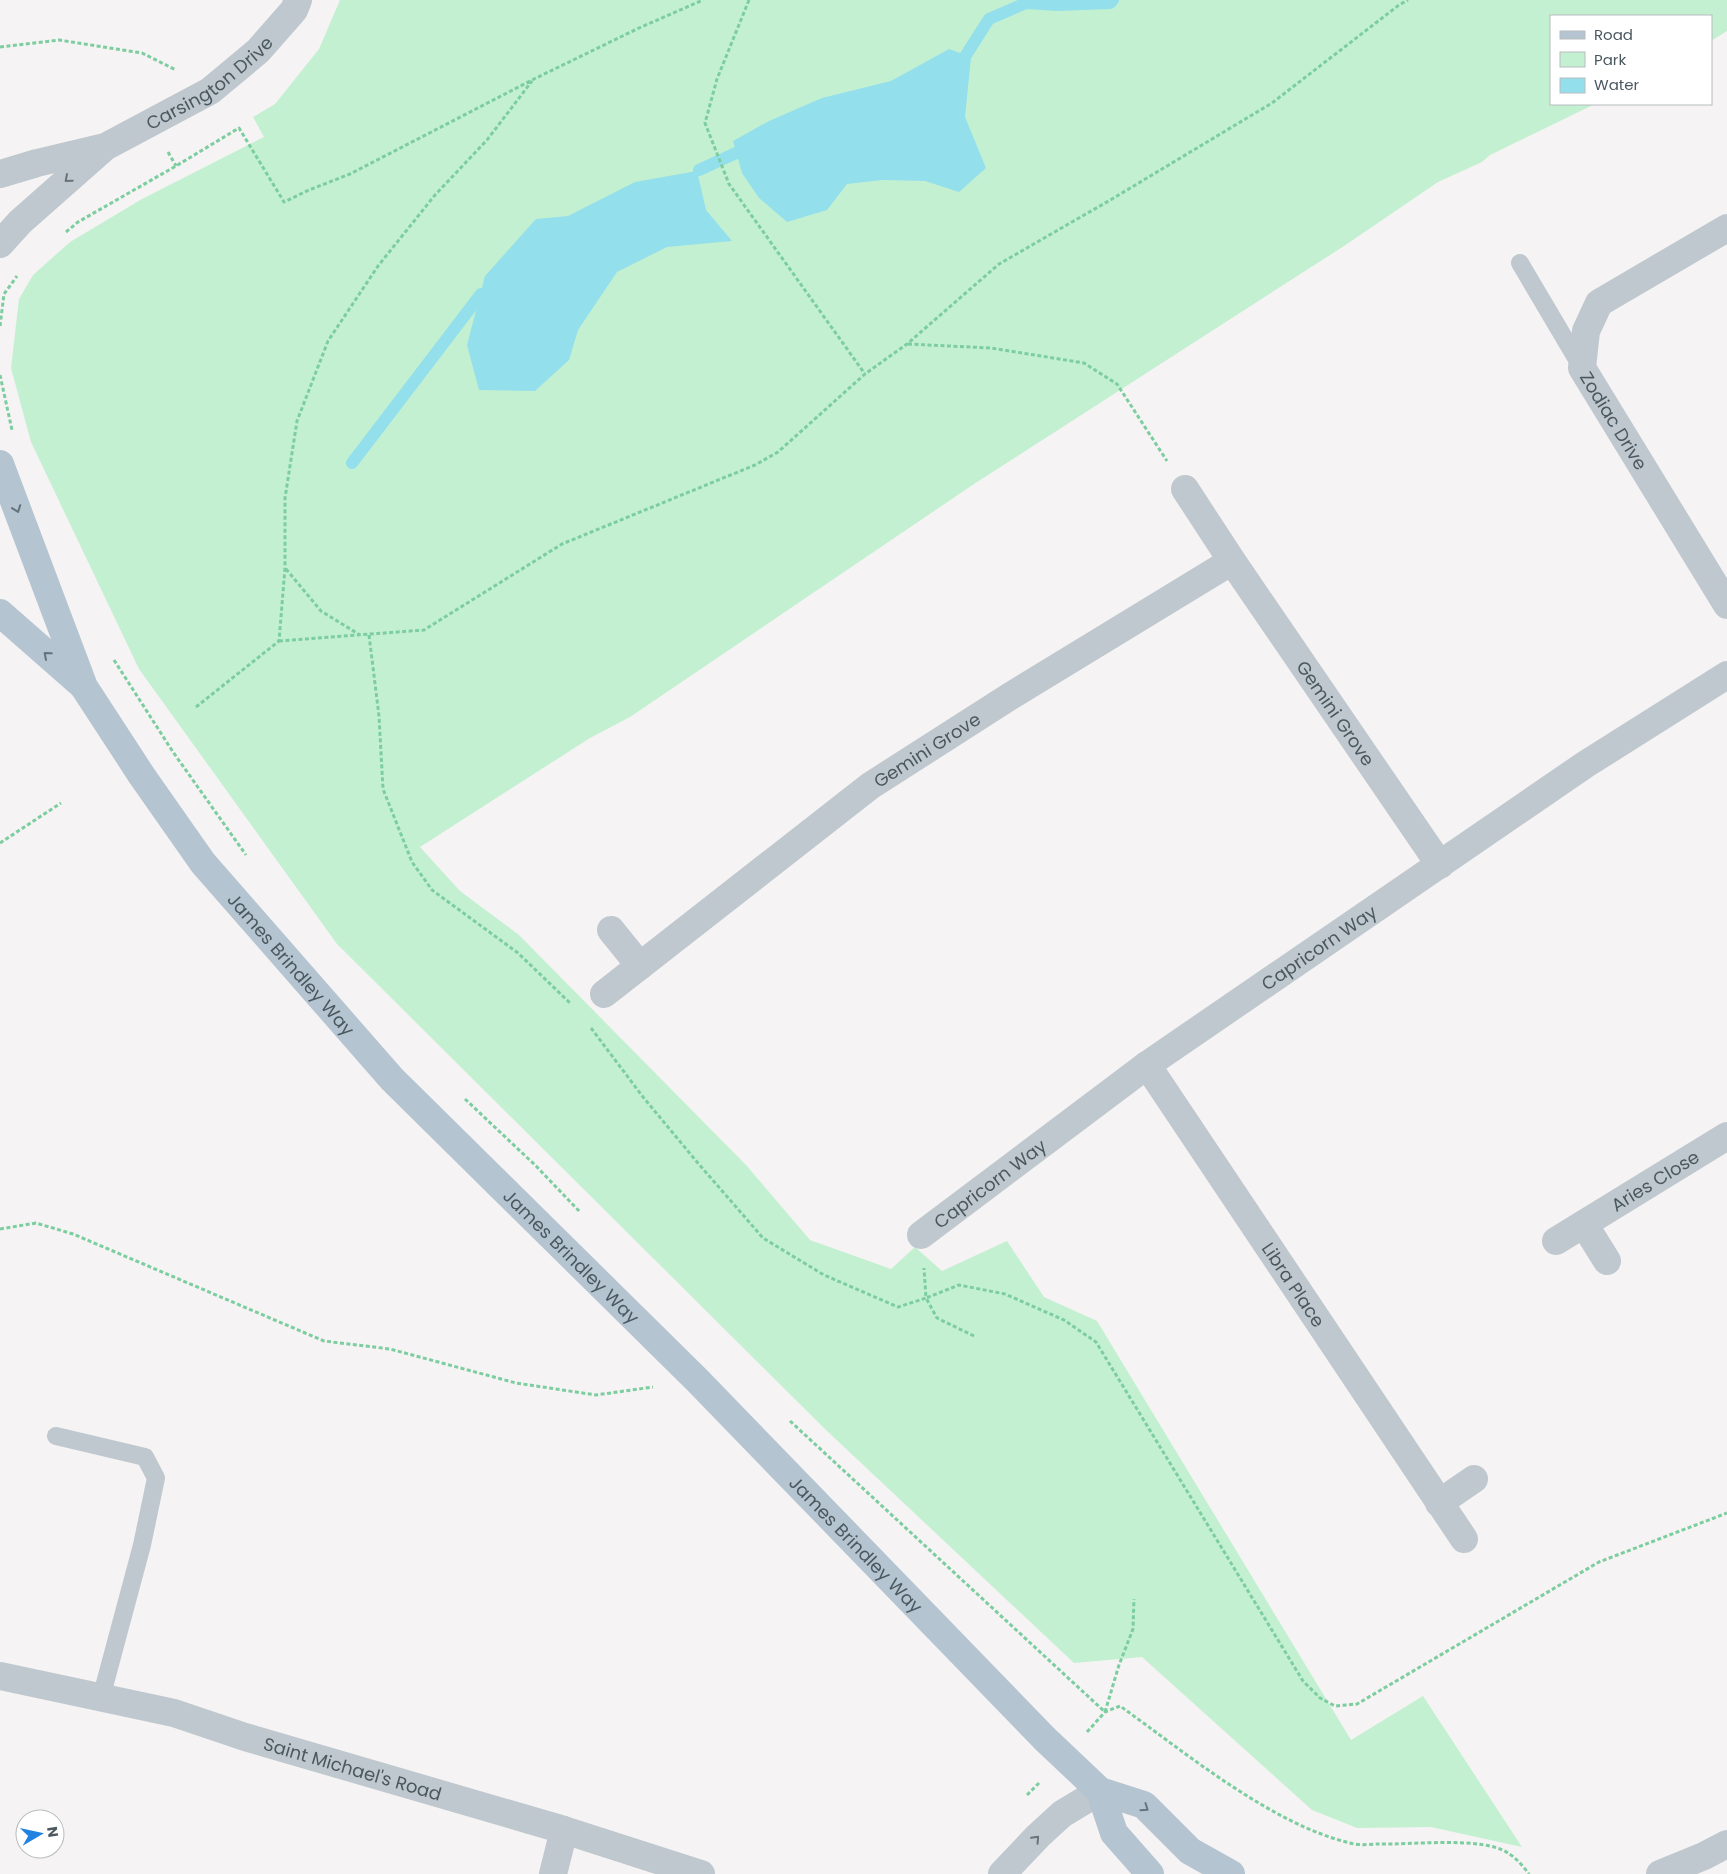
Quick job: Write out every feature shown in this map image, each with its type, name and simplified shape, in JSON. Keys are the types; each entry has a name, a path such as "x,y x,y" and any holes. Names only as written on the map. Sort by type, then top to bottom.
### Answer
{"main road":[{"name":"James Brindley Way","path":"0,464 84,687 142,776 203,863 320,998 392,1079 698,1381 1045,1740 1100,1791 1144,1805 1190,1851 1232,1874"},
{"name":"James Brindley Way","path":"0,613 84,687"},
{"name":"James Brindley Way","path":"1100,1791 1114,1833 1150,1874"}],"street":[{"name":"Carsington Drive","path":"0,244 20,222 105,147 210,91 258,51 294,10 298,0"},
{"name":"Carsington Drive","path":"0,174 105,147"},
{"name":"Zodiac Drive","path":"1727,228 1599,303 1586,331 1582,368 1727,605"},
{"name":"Gemini Grove","path":"1185,489 1232,561 1440,865"},
{"name":"Gemini Grove","path":"604,994 870,786 1232,561"},
{"name":"Capricorn Way","path":"921,1235 1147,1065 1586,764 1727,675"},
{"path":"610,930 640,966"},
{"name":"Libra Place","path":"1147,1065 1464,1539"},
{"name":"Aries Close","path":"1556,1241 1727,1136"},
{"path":"1584,1224 1607,1261"},
{"path":"1439,1503 1474,1479"},
{"name":"Saint Michael's Road","path":"0,1676 174,1713 245,1737 564,1830 702,1874"},
{"path":"1002,1874 1062,1814 1100,1791"},
{"path":"553,1874 564,1830"},
{"path":"1660,1874 1706,1858"}],"lane":[{"path":"1520,263 1582,368"},
{"path":"56,1436 145,1457 156,1478 142,1545 101,1698"}],"path":[{"path":"64,233 78,222 239,128 284,202 350,174 534,79 639,28 703,0"},
{"path":"749,0 717,79 704,123 729,184 865,374"},
{"path":"196,707 279,642 424,630 562,544 756,465 778,452 865,374 907,344 1000,264 1112,200 1272,103 1408,0"},
{"path":"0,47 59,40 142,53 180,72 172,76"},
{"path":"279,642 285,568 285,498 296,421 328,341 378,266 435,195 487,140 534,79"},
{"path":"0,326 4,294 21,270"},
{"path":"907,344 991,348 1084,363 1117,384 1185,489"},
{"path":"0,375 11,428 15,437"},
{"path":"285,568 321,611 361,636"},
{"path":"369,635 379,716 383,789 412,862 432,890 518,953 575,1008"},
{"path":"112,657 173,752 248,858"},
{"path":"0,843 61,803"},
{"path":"588,1023 643,1097 764,1238 824,1275 898,1307 959,1285 1005,1294 1064,1320 1096,1342 1303,1681 1320,1698 1335,1706 1357,1704 1599,1562 1727,1513"},
{"path":"464,1097 530,1160 584,1216"},
{"path":"0,1229 36,1223 73,1234 324,1341 390,1349 516,1383 596,1395 698,1381"},
{"path":"921,1235 926,1298 937,1318 974,1336"},
{"path":"785,1417 1105,1712"},
{"path":"1105,1712 1119,1665 1133,1629 1134,1599"},
{"path":"1105,1712 1120,1706 1234,1787 1286,1818 1326,1836 1352,1844 1425,1842 1482,1845 1507,1852 1529,1874"}],"green space":[{"path":"340,0 1727,0 1727,31 1712,40 1712,15 1550,15 1550,105 1593,105 1490,155 1482,162 1438,182 1344,246 977,482 630,717 590,738 420,847 460,891 519,935 746,1165 810,1240 891,1269 915,1247 942,1271 1007,1241 1044,1297 1097,1321 1351,1740 1423,1696 1522,1847 1431,1827 1357,1828 1312,1810 1142,1657 1074,1663 826,1430 337,944 139,669 31,442 11,368 19,299 33,275 70,242 142,199 264,137 253,117 275,104 319,49"}],"water":[{"path":"949,49 971,57 965,117 986,168 959,192 925,181 882,180 847,184 827,210 787,222 759,198 742,173 733,141 769,121 822,98 891,81"},
{"path":"697,171 706,210 732,241 667,247 617,272 578,330 569,360 535,391 479,390 467,345 485,276 536,219 568,216 635,182"}],"waterway":[{"path":"966,55 989,19 1026,3 1057,5 1110,3 1113,0"},
{"path":"699,170 736,153"},
{"path":"352,463 481,294"}]}
